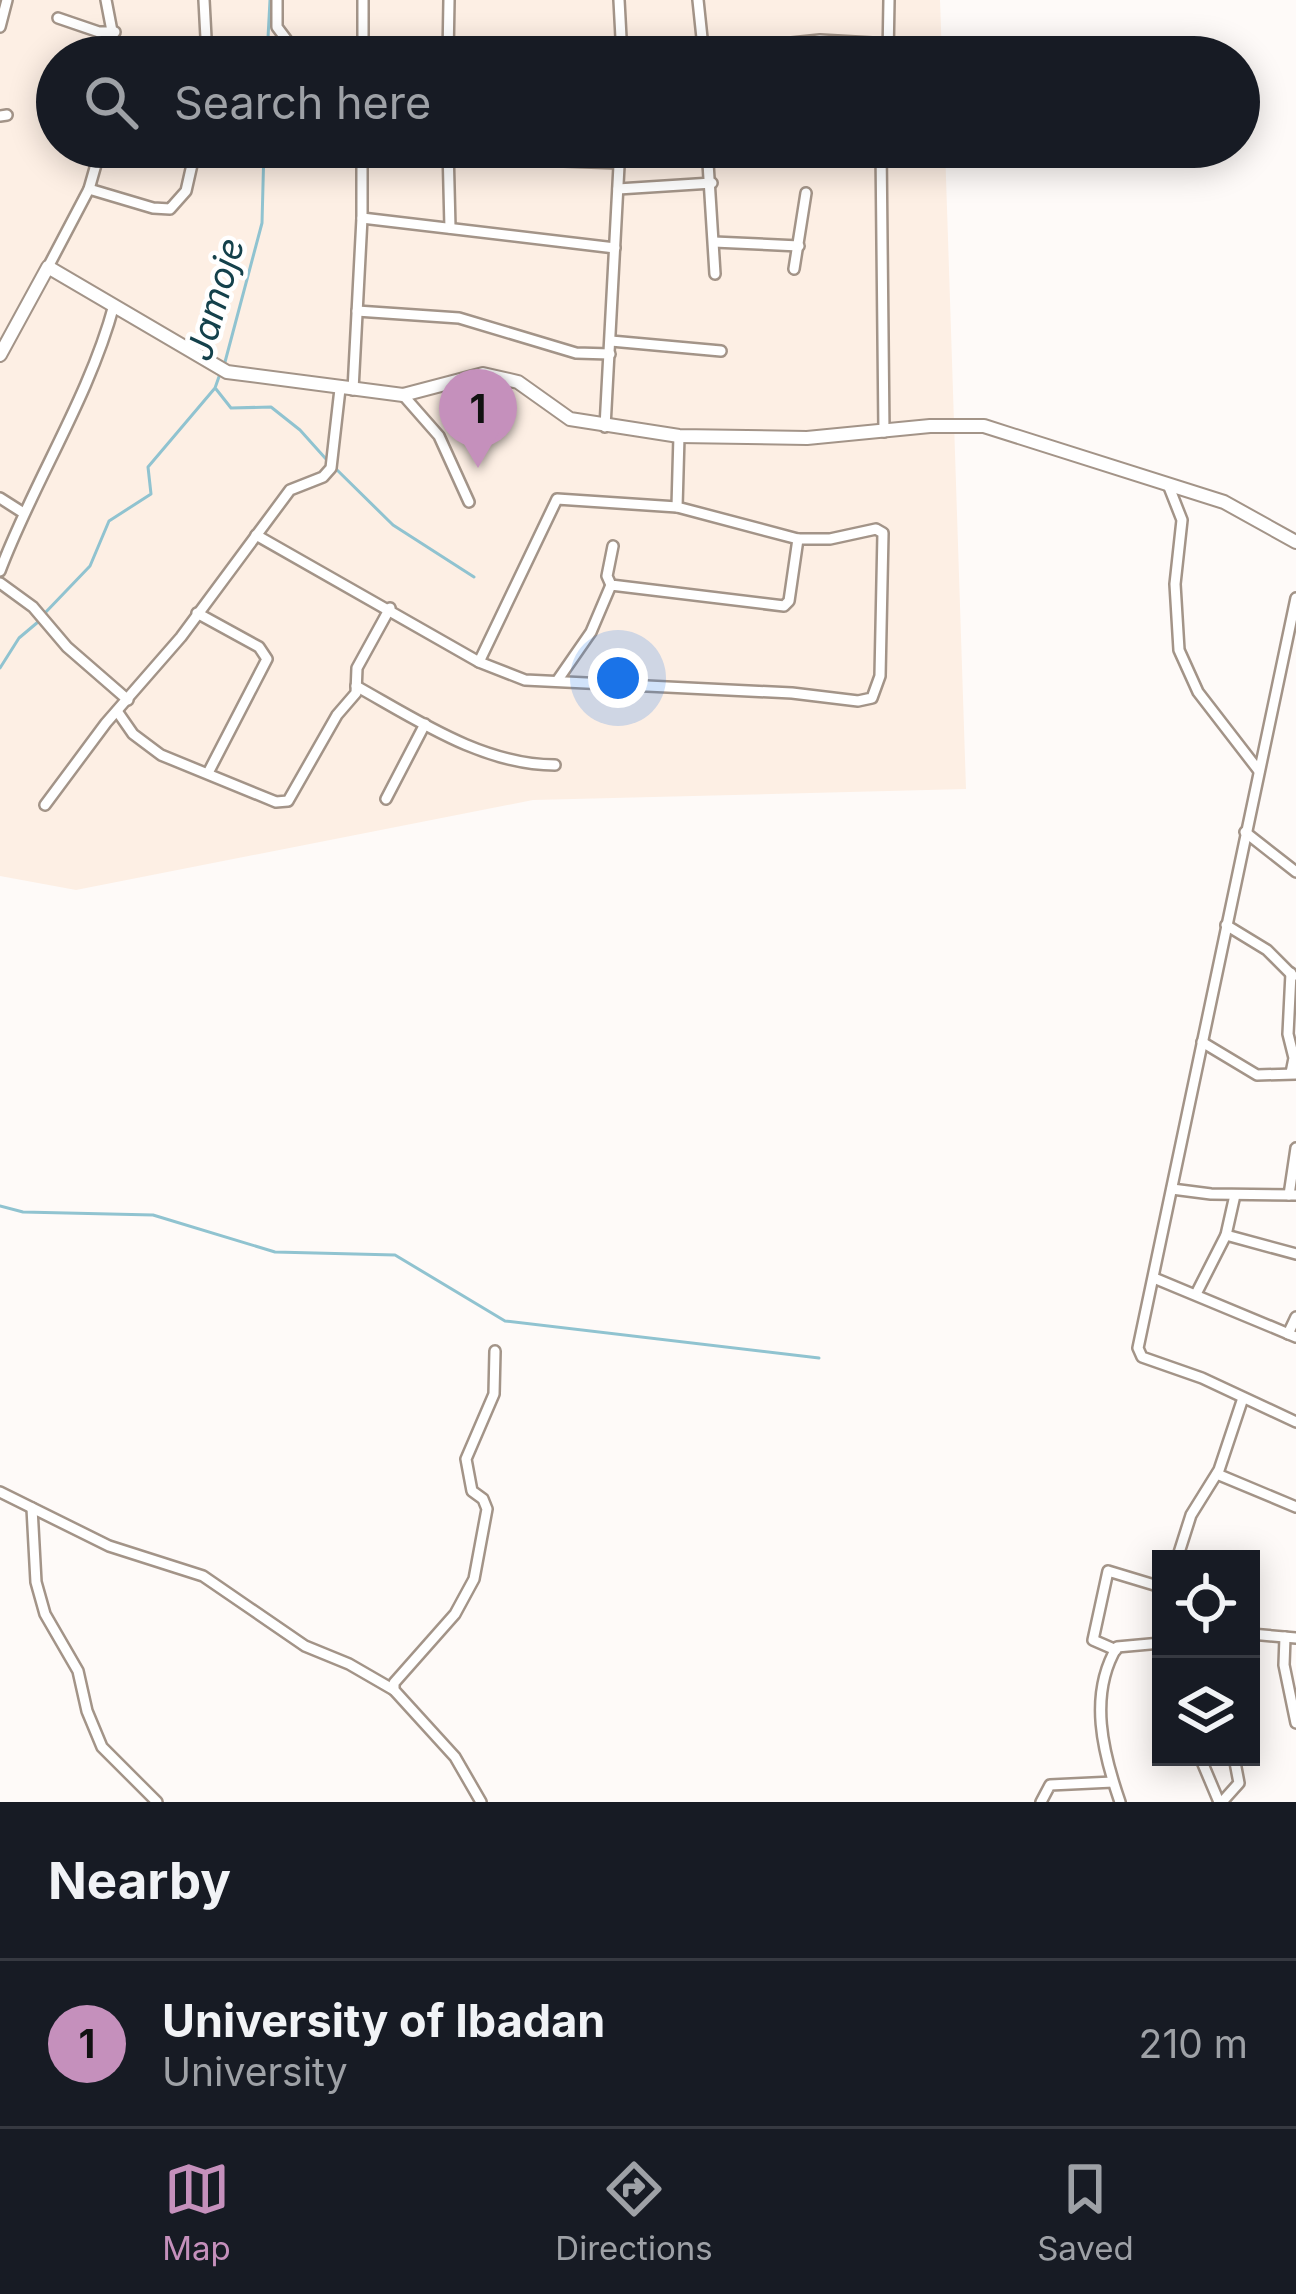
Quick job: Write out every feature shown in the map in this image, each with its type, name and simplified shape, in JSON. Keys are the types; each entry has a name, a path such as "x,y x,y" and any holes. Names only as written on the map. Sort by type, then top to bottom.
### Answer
{"street":[{"path":"0,27 8,0"},
{"path":"115,36 108,2 124,0"},
{"path":"204,0 206,36"},
{"path":"277,0 277,27 284,36"},
{"path":"362,36 363,0"},
{"path":"448,36 449,0"},
{"path":"619,0 621,36"},
{"path":"698,0 704,36"},
{"path":"890,0 890,36"},
{"path":"58,18 99,32 115,32"},
{"path":"0,355 89,189 95,168"},
{"path":"89,189 170,209 186,191 191,168"},
{"path":"45,805 290,490 323,477 332,468 357,310 362,168"},
{"path":"448,168 450,228"},
{"path":"605,427 619,168"},
{"path":"710,168 715,274"},
{"path":"880,168 884,432"},
{"path":"618,189 712,183"},
{"path":"794,269 806,193"},
{"path":"362,218 615,248"},
{"path":"714,242 799,246"},
{"path":"48,267 231,373 403,395 483,374 518,382 571,419 680,436 808,438 984,426 1224,502 1296,542"},
{"path":"0,571 22,512 87,379 114,305"},
{"path":"357,310 459,318 562,350 722,351"},
{"path":"403,395 439,436 469,502"},
{"path":"677,507 680,436"},
{"path":"1169,487 1182,520 1175,584 1179,650 1198,692 1258,770"},
{"path":"0,498 22,512"},
{"path":"256,535 479,662 525,680 869,699 880,676 885,537 876,529 798,539 677,507 557,499 479,662"},
{"path":"611,585 784,606 789,601 798,539"},
{"path":"557,681 591,632 611,585 607,576 613,546"},
{"path":"0,583 33,607 67,647 128,700"},
{"path":"1296,598 1138,1353 1296,1422"},
{"path":"117,711 133,734 173,761 276,802 289,801 337,715 356,694 358,668 390,608"},
{"path":"197,613 260,647 267,659 208,772"},
{"path":"356,686 482,752 532,765 555,765"},
{"path":"386,799 425,724"},
{"path":"1245,832 1296,872"},
{"path":"1202,1042 1257,1075 1294,1074 1288,1034 1293,981 1267,950 1226,926"},
{"path":"1172,1189 1293,1195 1296,1148"},
{"path":"1196,1294 1226,1235 1234,1195"},
{"path":"1226,1235 1296,1254"},
{"path":"1154,1278 1292,1336 1296,1317"},
{"path":"394,1690 408,1663 455,1614 480,1557 487,1509 472,1491 466,1459 494,1394 495,1351"},
{"path":"1180,1550 1191,1515 1217,1474 1243,1398"},
{"path":"1217,1474 1296,1508"},
{"path":"0,1492 138,1558 203,1576 305,1646 394,1690 455,1756 481,1802"},
{"path":"32,1508 36,1582 45,1614 78,1671 102,1747 157,1802"},
{"path":"1152,1584 1108,1571 1093,1640 1116,1650 1152,1644"},
{"path":"1260,1635 1290,1638 1284,1665 1296,1723"},
{"path":"1116,1650 1108,1663 1099,1718 1120,1802"},
{"path":"1204,1766 1221,1802 1239,1783 1236,1766"},
{"path":"1041,1802 1050,1785 1113,1783"}],"shaded area":[{"path":"0,0 940,0 941,36 36,36 36,168 946,168 966,789 533,800 76,890 0,876"}],"waterway":[{"name":"Jamoje","path":"268,36 270,0"},
{"name":"Jamoje","path":"225,362 262,223 263,168"},
{"name":"Jamoje","path":"44,614 90,566 109,521 151,494 148,467 215,388 221,371"},
{"path":"216,389 231,408 271,407 326,459"},
{"path":"333,466 393,525 474,577"},
{"name":"Jamoje","path":"0,668 19,638 38,622"},
{"path":"0,1206 23,1212 153,1215 275,1252 395,1255 505,1321 819,1358"}],"place":[{"name":"University of Ibadan","path":"478,468"}]}
